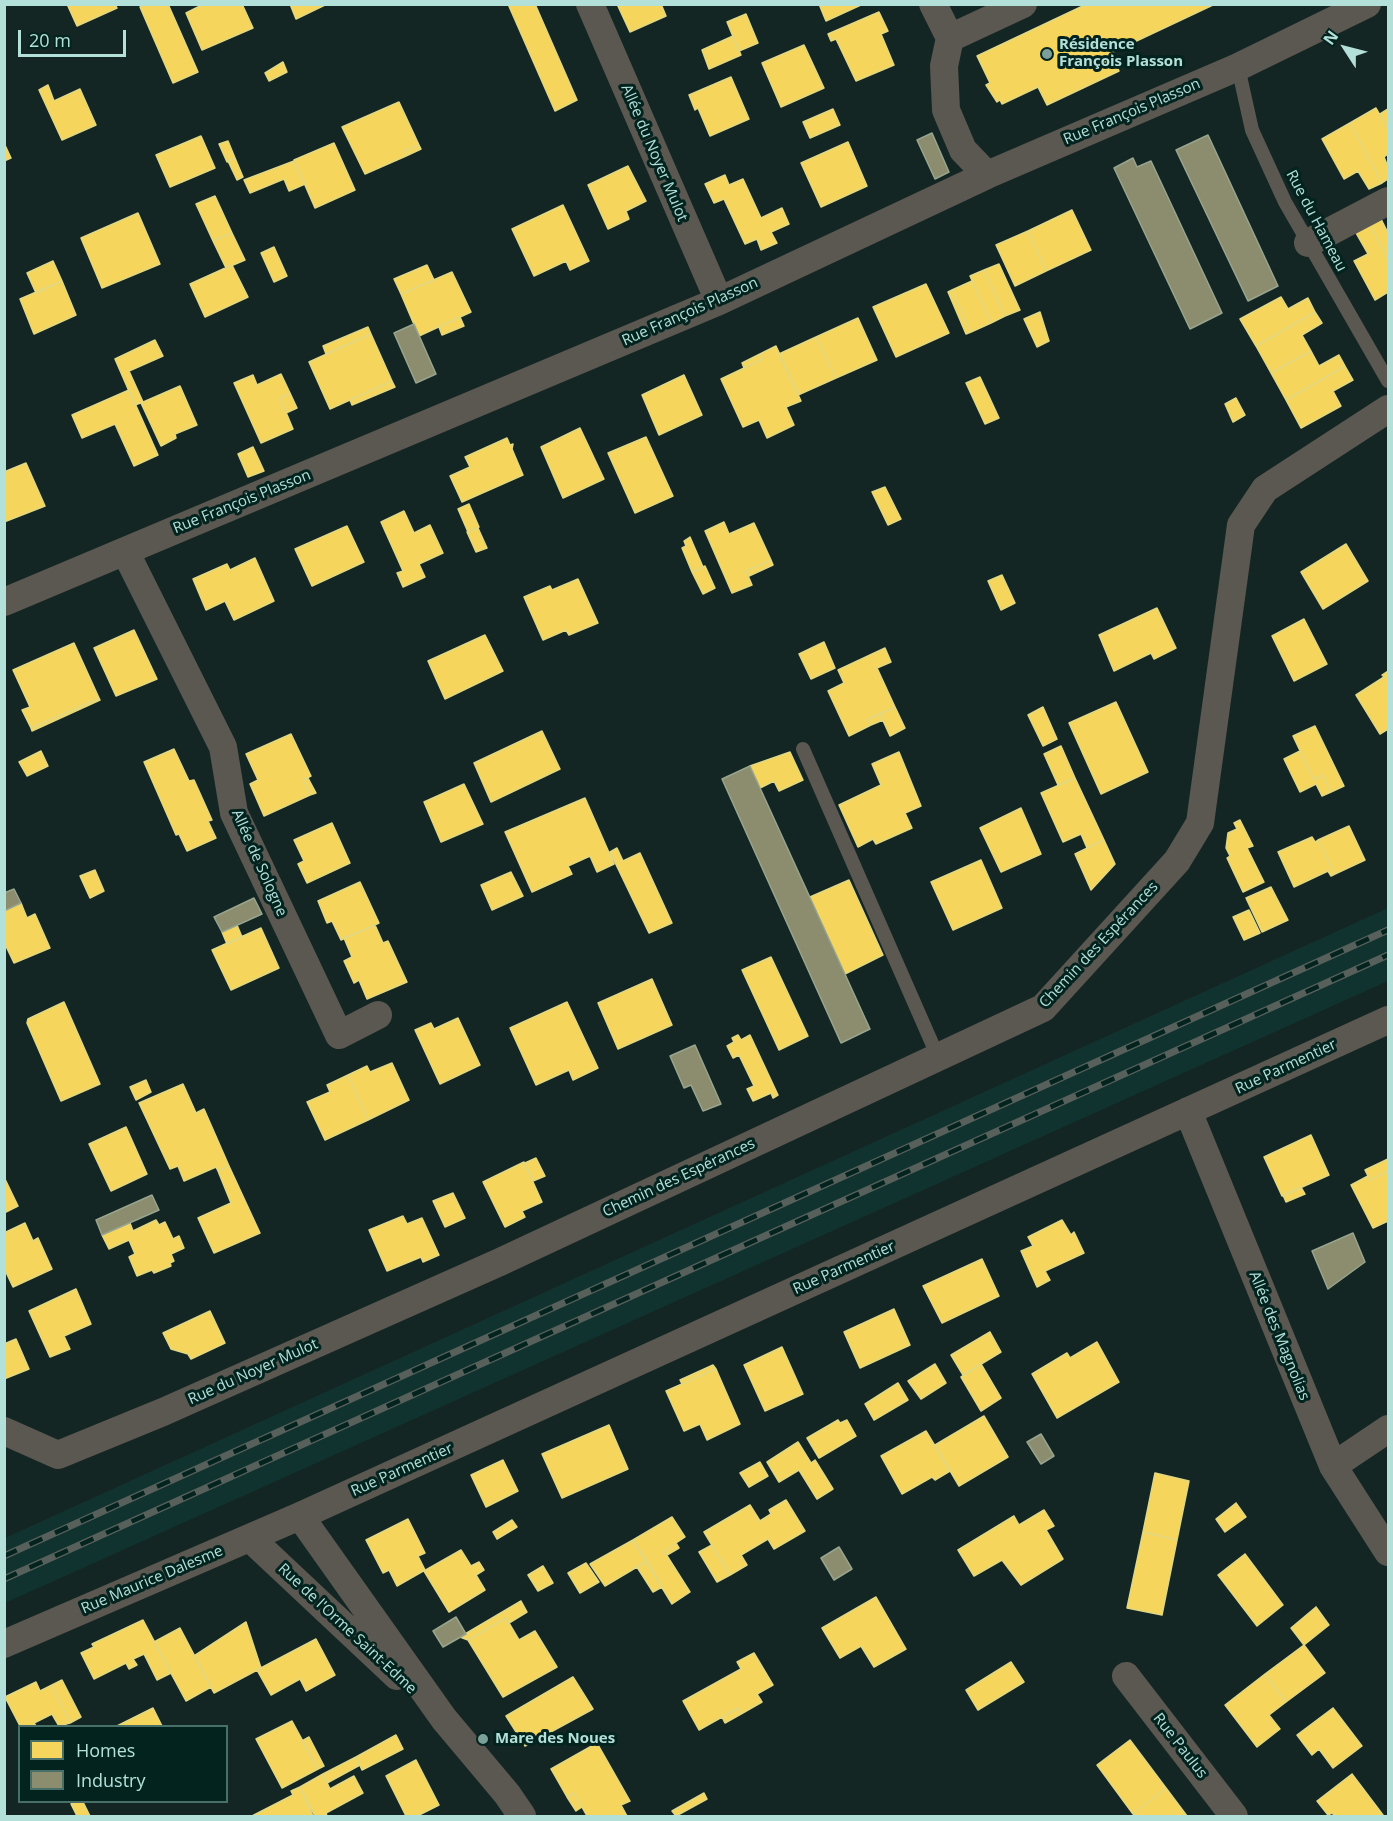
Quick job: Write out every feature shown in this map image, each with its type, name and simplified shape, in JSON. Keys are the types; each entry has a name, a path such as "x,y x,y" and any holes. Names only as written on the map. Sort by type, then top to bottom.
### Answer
{"street":[{"name":"Allée du Noyer Mulot","path":"590,4 719,301"},
{"path":"933,4 950,38 944,66 946,110 963,150 987,175"},
{"path":"950,38 1023,4"},
{"name":"Rue François Plasson","path":"4,602 719,301 987,175 1238,67 1367,4"},
{"path":"1308,243 1389,201"},
{"name":"Chemin des Espérances","path":"500,1262 1043,1008 1177,861 1200,822 1241,525 1265,489 1389,409"},
{"name":"Allée de Sologne","path":"125,550 223,747 234,813 339,1035 378,1015"},
{"name":"Rue Parmentier","path":"300,1516 1389,1020"},
{"name":"Allée des Magnolias","path":"1188,1111 1333,1466 1389,1552"},
{"name":"Rue du Noyer Mulot","path":"4,1431 58,1455 164,1412 500,1262"},
{"path":"1333,1466 1389,1429"},
{"name":"Rue Maurice Dalesme","path":"4,1644 300,1516"},
{"name":"Rue de l'Orme Saint-Edme","path":"300,1516 444,1719 507,1794 516,1815"},
{"name":"Rue de l'Orme Saint-Edme","path":"250,1538 444,1719"},
{"name":"Rue Paulus","path":"1126,1677 1234,1816"}],"lane":[{"name":"Rue du Hameau","path":"1238,67 1252,130 1308,243 1389,381"},
{"path":"803,749 938,1057"}],"shaded area":[{"path":"1388,908 1388,981 5,1603 5,1538"}],"building: Homes":[{"path":"67,4 115,4 117,8 77,26"},
{"path":"145,4 168,4 198,72 173,83 140,7"},
{"path":"204,4 242,4 253,28 202,50 186,13"},
{"path":"290,4 327,4 296,19"},
{"path":"508,4 535,4 577,100 555,111"},
{"path":"617,4 661,4 666,16 630,32"},
{"path":"819,4 863,4 826,21"},
{"name":"Résidence François Plasson","path":"1087,4 1215,4 1111,53 1119,71 1047,105 1038,87 1002,104 1000,100 997,102 986,85 990,83 977,56"},
{"path":"879,12 888,31 881,34 894,65 856,81 836,39 831,41 828,34"},
{"path":"746,14 758,43 739,51 727,22"},
{"path":"733,36 741,55 709,69 702,50"},
{"path":"804,45 824,88 781,107 762,63"},
{"path":"283,62 287,72 269,81 265,73"},
{"path":"731,77 749,119 710,136 698,108 695,110 689,95"},
{"path":"48,85 54,101 80,89 96,125 62,140 39,90"},
{"path":"399,102 419,145 404,151 406,156 365,174 342,127"},
{"path":"1376,108 1388,129 1388,154 1384,157 1388,167 1388,179 1382,183 1350,123"},
{"path":"833,109 840,125 810,138 803,122"},
{"path":"1388,109 1388,129 1380,114"},
{"path":"1350,123 1382,183 1369,189 1358,171 1344,179 1322,139"},
{"path":"201,136 215,168 170,187 156,155"},
{"path":"228,141 235,158 227,162 219,144"},
{"path":"848,142 867,186 821,207 801,163"},
{"path":"4,143 11,158 4,161"},
{"path":"334,143 355,190 315,208 294,160"},
{"path":"419,145 421,149 406,156 404,151"},
{"path":"235,158 243,177 237,180 228,161"},
{"path":"294,161 305,184 289,191 284,179 250,193 244,180"},
{"path":"628,166 646,201 626,211 629,219 608,229 588,185"},
{"path":"725,175 729,185 743,179 761,218 782,208 789,224 771,232 777,243 761,250 757,239 745,244 724,199 714,203 705,184"},
{"path":"215,196 232,233 213,241 196,204"},
{"path":"563,205 589,261 570,270 566,261 534,276 512,229"},
{"path":"1072,210 1091,250 1046,271 1028,231"},
{"path":"138,213 160,264 102,288 81,238"},
{"path":"1381,219 1388,233 1388,259 1370,225"},
{"path":"1370,225 1388,259 1388,292 1375,300 1354,261 1368,254 1356,233"},
{"path":"1028,231 1046,271 1015,286 996,245"},
{"path":"232,233 245,260 226,268 213,241"},
{"path":"274,247 287,276 274,282 261,253"},
{"path":"53,261 62,281 36,293 27,273"},
{"path":"999,264 1020,310 1005,316 984,270"},
{"path":"232,265 248,297 205,317 190,284"},
{"path":"427,265 434,280 401,294 394,279"},
{"path":"984,270 1005,316 991,323 970,276"},
{"path":"452,272 471,312 419,336 401,294"},
{"path":"62,281 76,315 34,334 20,299"},
{"path":"972,281 991,323 971,332 952,290"},
{"path":"926,284 949,333 896,357 873,307"},
{"path":"952,290 971,332 966,334 948,292"},
{"path":"1281,297 1288,309 1308,298 1315,312 1256,346 1240,319"},
{"path":"1040,312 1049,341 1037,347 1024,319"},
{"path":"1315,312 1322,323 1302,335 1311,351 1271,373 1256,346"},
{"path":"460,317 464,326 442,335 439,327"},
{"path":"858,318 877,360 836,378 816,337"},
{"path":"368,327 371,334 326,354 323,346"},
{"path":"371,334 392,381 330,409 309,362"},
{"path":"816,337 836,378 798,395 779,354"},
{"path":"155,340 163,356 129,371 143,402 135,405 115,359"},
{"path":"776,346 801,401 786,407 794,425 767,438 759,420 743,427 721,379 763,359 760,354"},
{"path":"1311,351 1319,366 1339,355 1345,366 1286,400 1271,373"},
{"path":"760,354 763,359 744,368 742,363"},
{"path":"1345,366 1353,380 1333,391 1341,406 1301,428 1286,400"},
{"path":"281,374 290,393 280,398 293,429 261,443 234,383 253,375 257,385"},
{"path":"684,375 702,415 659,435 642,395"},
{"path":"980,377 999,418 985,424 966,383"},
{"path":"392,381 395,387 352,405 350,400"},
{"path":"180,386 197,425 175,434 176,438 161,446 141,403"},
{"path":"129,390 158,455 134,466 115,424 82,438 72,415"},
{"path":"290,393 297,408 286,413 280,398"},
{"path":"1236,398 1245,415 1233,422 1225,404"},
{"path":"580,428 604,479 563,498 541,447"},
{"path":"646,437 673,496 635,513 608,453"},
{"path":"507,438 510,445 513,444 512,449 523,475 462,502 450,476 470,467 465,457"},
{"path":"253,447 264,471 248,477 238,454"},
{"path":"26,463 45,506 4,522 4,472"},
{"path":"885,487 901,519 888,525 872,492"},
{"path":"469,504 479,527 468,532 458,509"},
{"path":"404,511 414,533 430,525 443,553 419,564 425,577 403,587 397,573 403,571 381,522"},
{"path":"724,522 729,534 754,523 771,560 746,571 752,585 732,593 705,531"},
{"path":"347,526 364,562 312,586 295,549"},
{"path":"478,528 487,548 476,552 467,532"},
{"path":"690,537 703,567 692,572 682,548 686,546 684,541"},
{"path":"1346,544 1368,581 1323,609 1301,572"},
{"path":"255,558 274,601 234,620 225,601 206,610 193,579 227,564 230,570"},
{"path":"771,560 773,565 749,576 746,571"},
{"path":"705,566 715,588 703,594 692,572"},
{"path":"1002,575 1015,603 1001,610 988,581"},
{"path":"578,579 598,623 569,635 566,630 543,640 524,597 550,586 552,590"},
{"path":"1157,608 1176,648 1154,659 1151,653 1114,671 1099,635"},
{"path":"1304,619 1327,664 1294,681 1272,636"},
{"path":"134,630 157,679 116,696 94,648"},
{"path":"485,635 503,671 445,699 428,661"},
{"path":"824,642 835,668 811,679 799,654"},
{"path":"74,643 99,698 31,728 22,710 30,707 13,670"},
{"path":"885,648 891,662 877,668 895,707 868,719 871,725 849,736 828,691 844,683 838,670"},
{"path":"1388,671 1388,729 1380,734 1356,695 1384,677 1382,675"},
{"path":"99,698 100,700 32,731 31,728"},
{"path":"1116,702 1148,772 1101,794 1069,723"},
{"path":"895,707 905,728 890,736 880,714"},
{"path":"1043,707 1057,739 1043,746 1028,715"},
{"path":"880,714 883,720 871,725 868,719"},
{"path":"1315,726 1344,786 1331,792 1323,775 1314,780 1293,736"},
{"path":"542,731 560,769 491,802 474,763"},
{"path":"291,734 311,776 303,780 310,795 264,816 250,784 258,780 246,754"},
{"path":"1061,746 1075,778 1058,785 1044,754"},
{"path":"174,749 189,781 194,780 212,820 208,821 216,838 187,851 179,834 176,835 144,762"},
{"path":"41,751 48,766 27,776 19,762"},
{"path":"1300,751 1314,780 1323,775 1331,792 1322,796 1316,784 1300,792 1284,759"},
{"path":"790,752 803,780 779,791 774,781 760,788 750,766"},
{"path":"899,752 921,806 905,813 912,828 876,844 873,839 858,847 839,805 881,785 872,764"},
{"path":"308,778 316,793 310,795 303,780"},
{"path":"1075,778 1104,840 1087,848 1081,834 1063,842 1041,793"},
{"path":"464,784 483,824 441,842 424,802"},
{"path":"585,798 614,864 597,872 590,856 568,866 572,874 532,892 505,832"},
{"path":"1021,808 1041,854 1001,872 980,828"},
{"path":"1240,820 1253,846 1247,848 1264,882 1243,892 1227,858 1230,856 1226,848 1228,833 1237,829 1234,823"},
{"path":"332,823 350,863 307,883 298,864 304,861 294,840"},
{"path":"1349,826 1365,860 1335,874 1318,840"},
{"path":"1312,837 1315,842 1318,840 1335,874 1331,876 1328,871 1294,887 1278,852"},
{"path":"1104,840 1115,864 1091,890 1075,854"},
{"path":"617,848 623,861 640,853 672,923 649,933 610,852"},
{"path":"981,860 1002,908 953,930 931,882"},
{"path":"95,870 104,891 90,898 80,876"},
{"path":"511,872 523,896 492,910 481,885"},
{"path":"849,880 883,955 845,974 810,897"},
{"path":"360,882 379,923 341,940 332,921 327,923 318,901"},
{"path":"1271,887 1288,920 1262,932 1246,898"},
{"path":"21,903 27,918 35,914 50,948 14,963 4,942 4,911"},
{"path":"1249,910 1260,933 1244,940 1233,917"},
{"path":"237,925 242,937 227,944 222,932"},
{"path":"375,925 383,943 388,941 407,982 367,999 359,980 354,983 344,961 352,957 344,938"},
{"path":"261,928 279,968 231,990 212,950"},
{"path":"771,957 808,1036 779,1050 742,970"},
{"path":"652,979 672,1025 618,1049 598,1003"},
{"path":"64,1002 100,1084 61,1101 27,1023 28,1019"},
{"path":"567,1002 598,1068 573,1080 569,1070 536,1085 510,1028"},
{"path":"458,1018 480,1065 440,1084 415,1030 431,1023 434,1029"},
{"path":"738,1035 741,1040 750,1035 778,1095 773,1098 771,1093 753,1101 747,1089 754,1086 739,1055 733,1058 727,1046 734,1042 732,1038"},
{"path":"392,1063 409,1100 368,1120 348,1075 367,1066 370,1072"},
{"path":"348,1075 368,1120 325,1140 307,1102 330,1092 327,1085"},
{"path":"146,1080 151,1092 136,1100 130,1087"},
{"path":"183,1084 196,1113 204,1109 229,1166 218,1171 216,1167 184,1181 178,1166 170,1169 139,1103"},
{"path":"126,1127 147,1174 111,1191 89,1144"},
{"path":"1311,1135 1329,1175 1282,1196 1264,1157"},
{"path":"536,1158 545,1176 533,1181 525,1163"},
{"path":"1388,1159 1388,1171 1370,1180 1365,1170"},
{"path":"524,1162 542,1202 522,1211 525,1217 505,1227 483,1182"},
{"path":"229,1166 260,1233 214,1253 198,1218 231,1203 218,1171"},
{"path":"1388,1171 1388,1221 1373,1228 1351,1185 1368,1176 1370,1180"},
{"path":"4,1177 18,1206 4,1213"},
{"path":"1301,1187 1305,1194 1286,1202 1283,1195"},
{"path":"453,1193 465,1218 445,1227 433,1201"},
{"path":"403,1216 407,1224 422,1218 439,1255 423,1262 421,1257 387,1271 369,1230"},
{"path":"156,1220 159,1225 165,1222 173,1239 179,1236 184,1248 171,1254 174,1261 170,1263 171,1266 154,1273 152,1270 137,1276 129,1257 135,1254 129,1240 109,1249 102,1235 130,1223 133,1231"},
{"path":"1062,1220 1071,1235 1074,1232 1084,1253 1045,1271 1050,1280 1037,1287 1021,1251 1033,1246 1028,1237"},
{"path":"25,1223 33,1241 38,1238 52,1269 13,1287 4,1268 4,1233"},
{"path":"982,1259 999,1296 942,1323 923,1286"},
{"path":"76,1289 91,1324 64,1336 70,1349 50,1357 29,1311"},
{"path":"894,1309 910,1345 860,1368 844,1332"},
{"path":"210,1311 225,1343 191,1359 188,1354 171,1349 163,1333"},
{"path":"990,1332 1001,1352 963,1375 951,1355"},
{"path":"16,1339 29,1369 4,1379 4,1344"},
{"path":"1097,1342 1119,1382 1057,1418 1032,1374 1067,1353 1070,1358"},
{"path":"782,1347 803,1394 765,1411 744,1365"},
{"path":"935,1364 946,1383 921,1399 908,1381"},
{"path":"981,1364 1001,1398 981,1411 961,1377"},
{"path":"713,1365 716,1369 682,1384 680,1380"},
{"path":"716,1369 740,1424 707,1440 700,1424 684,1431 666,1391"},
{"path":"898,1383 908,1400 874,1420 865,1404"},
{"path":"984,1416 1008,1457 959,1486 935,1445"},
{"path":"838,1420 840,1423 847,1420 856,1436 819,1458 807,1438"},
{"path":"609,1425 628,1469 562,1498 542,1454"},
{"path":"926,1431 950,1471 935,1480 932,1477 902,1494 881,1456"},
{"path":"798,1442 811,1463 815,1460 833,1489 817,1499 799,1470 779,1482 767,1462"},
{"path":"503,1460 518,1491 486,1507 471,1475"},
{"path":"760,1462 768,1476 749,1487 740,1473"},
{"path":"1155,1473 1189,1481 1177,1540 1143,1532"},
{"path":"786,1500 805,1531 774,1549 768,1539 741,1555 747,1565 730,1575 704,1532 750,1505 760,1521 771,1514 769,1510"},
{"path":"1236,1503 1246,1517 1225,1532 1216,1519"},
{"path":"1044,1510 1054,1526 1046,1530 1063,1559 1021,1585 1002,1560 974,1576 958,1550 1014,1516 1019,1525"},
{"path":"672,1517 685,1537 664,1551 690,1592 672,1604 633,1540"},
{"path":"408,1519 425,1553 418,1556 425,1570 397,1586 389,1570 383,1573 366,1540"},
{"path":"512,1520 517,1527 497,1539 493,1532"},
{"path":"1143,1532 1177,1540 1162,1615 1127,1608"},
{"path":"633,1540 647,1561 605,1586 590,1564"},
{"path":"676,1543 679,1548 667,1555 664,1551"},
{"path":"712,1545 730,1575 717,1582 699,1552"},
{"path":"461,1550 471,1566 479,1562 484,1570 476,1575 485,1590 449,1612 424,1571"},
{"path":"1245,1554 1283,1605 1257,1626 1218,1575"},
{"path":"647,1561 662,1587 653,1592 637,1567"},
{"path":"586,1563 599,1582 580,1593 568,1573"},
{"path":"543,1566 553,1583 538,1591 528,1575"},
{"path":"876,1597 906,1649 874,1667 861,1646 840,1658 822,1628"},
{"path":"521,1601 527,1612 509,1623 506,1618 468,1640 460,1637"},
{"path":"1316,1607 1329,1625 1304,1645 1291,1628"},
{"path":"506,1618 519,1640 535,1631 557,1667 503,1697 468,1640"},
{"path":"143,1620 171,1673 157,1680 144,1654 133,1659 137,1665 129,1669 126,1663 94,1679 81,1653 94,1647 92,1644"},
{"path":"246,1622 261,1668 214,1693 194,1656"},
{"path":"180,1628 211,1687 186,1701 154,1642"},
{"path":"316,1639 335,1675 306,1691 300,1679 271,1695 257,1670"},
{"path":"1304,1645 1325,1673 1286,1702 1265,1674"},
{"path":"754,1653 773,1685 757,1694 762,1702 741,1714 738,1708 699,1730 683,1701 741,1669 737,1662"},
{"path":"1011,1662 1024,1682 978,1710 966,1690"},
{"path":"1265,1674 1286,1702 1269,1715 1280,1729 1257,1747 1225,1705"},
{"path":"573,1677 593,1709 525,1746 506,1716"},
{"path":"62,1680 81,1717 70,1723 52,1685"},
{"path":"36,1682 40,1691 52,1685 70,1723 58,1725 52,1714 34,1723 35,1725 19,1725 5,1697"},
{"path":"153,1708 162,1725 119,1725"},
{"path":"738,1708 741,1714 725,1723 722,1717"},
{"path":"1333,1708 1362,1746 1333,1768 1319,1749 1312,1755 1297,1735"},
{"path":"292,1721 318,1769 282,1788 256,1739"},
{"path":"396,1735 403,1749 362,1770 356,1757"},
{"path":"309,1737 324,1766 318,1769 302,1741"},
{"path":"1130,1740 1166,1788 1133,1814 1097,1765"},
{"path":"597,1743 630,1801 621,1805 627,1816 587,1816 574,1793 567,1797 551,1769"},
{"path":"356,1757 360,1765 327,1783 323,1774"},
{"path":"416,1760 439,1805 417,1816 406,1816 386,1776"},
{"path":"323,1774 330,1789 354,1776 363,1793 326,1813 327,1816 315,1816 300,1787"},
{"path":"1352,1774 1383,1815 1335,1816 1332,1813 1328,1815 1317,1801"},
{"path":"300,1787 313,1816 252,1816 293,1795 291,1791"},
{"path":"1166,1788 1187,1816 1136,1816 1133,1814"},
{"path":"574,1793 582,1807 576,1811 567,1797"},
{"path":"704,1793 707,1799 676,1816 672,1811"},
{"path":"84,1803 90,1816 77,1816 71,1804"}],"building: Industry":[{"path":"932,133 949,172 935,179 917,140"},
{"path":"1208,135 1278,286 1248,301 1176,150"},
{"path":"1133,158 1137,167 1151,161 1222,313 1190,329 1114,168"},
{"path":"414,324 436,374 416,383 394,333"},
{"path":"750,766 870,1029 841,1043 722,779"},
{"path":"14,889 21,903 4,911 4,893"},
{"path":"254,898 262,914 222,932 214,917"},
{"path":"695,1045 721,1104 703,1111 691,1085 684,1088 670,1056"},
{"path":"152,1195 159,1210 102,1235 96,1220"},
{"path":"1353,1233 1365,1262 1328,1289 1312,1251"},
{"path":"1041,1434 1054,1456 1041,1464 1027,1442"},
{"path":"839,1547 852,1569 834,1580 821,1558"},
{"path":"456,1617 466,1634 443,1647 433,1631"}],"railway":[{"path":"4,1556 1388,930"},
{"path":"4,1579 1388,955"}],"place":[{"name":"Résidence François Plasson","path":"1047,54"},
{"name":"Mare des Noues","path":"483,1739"}]}
